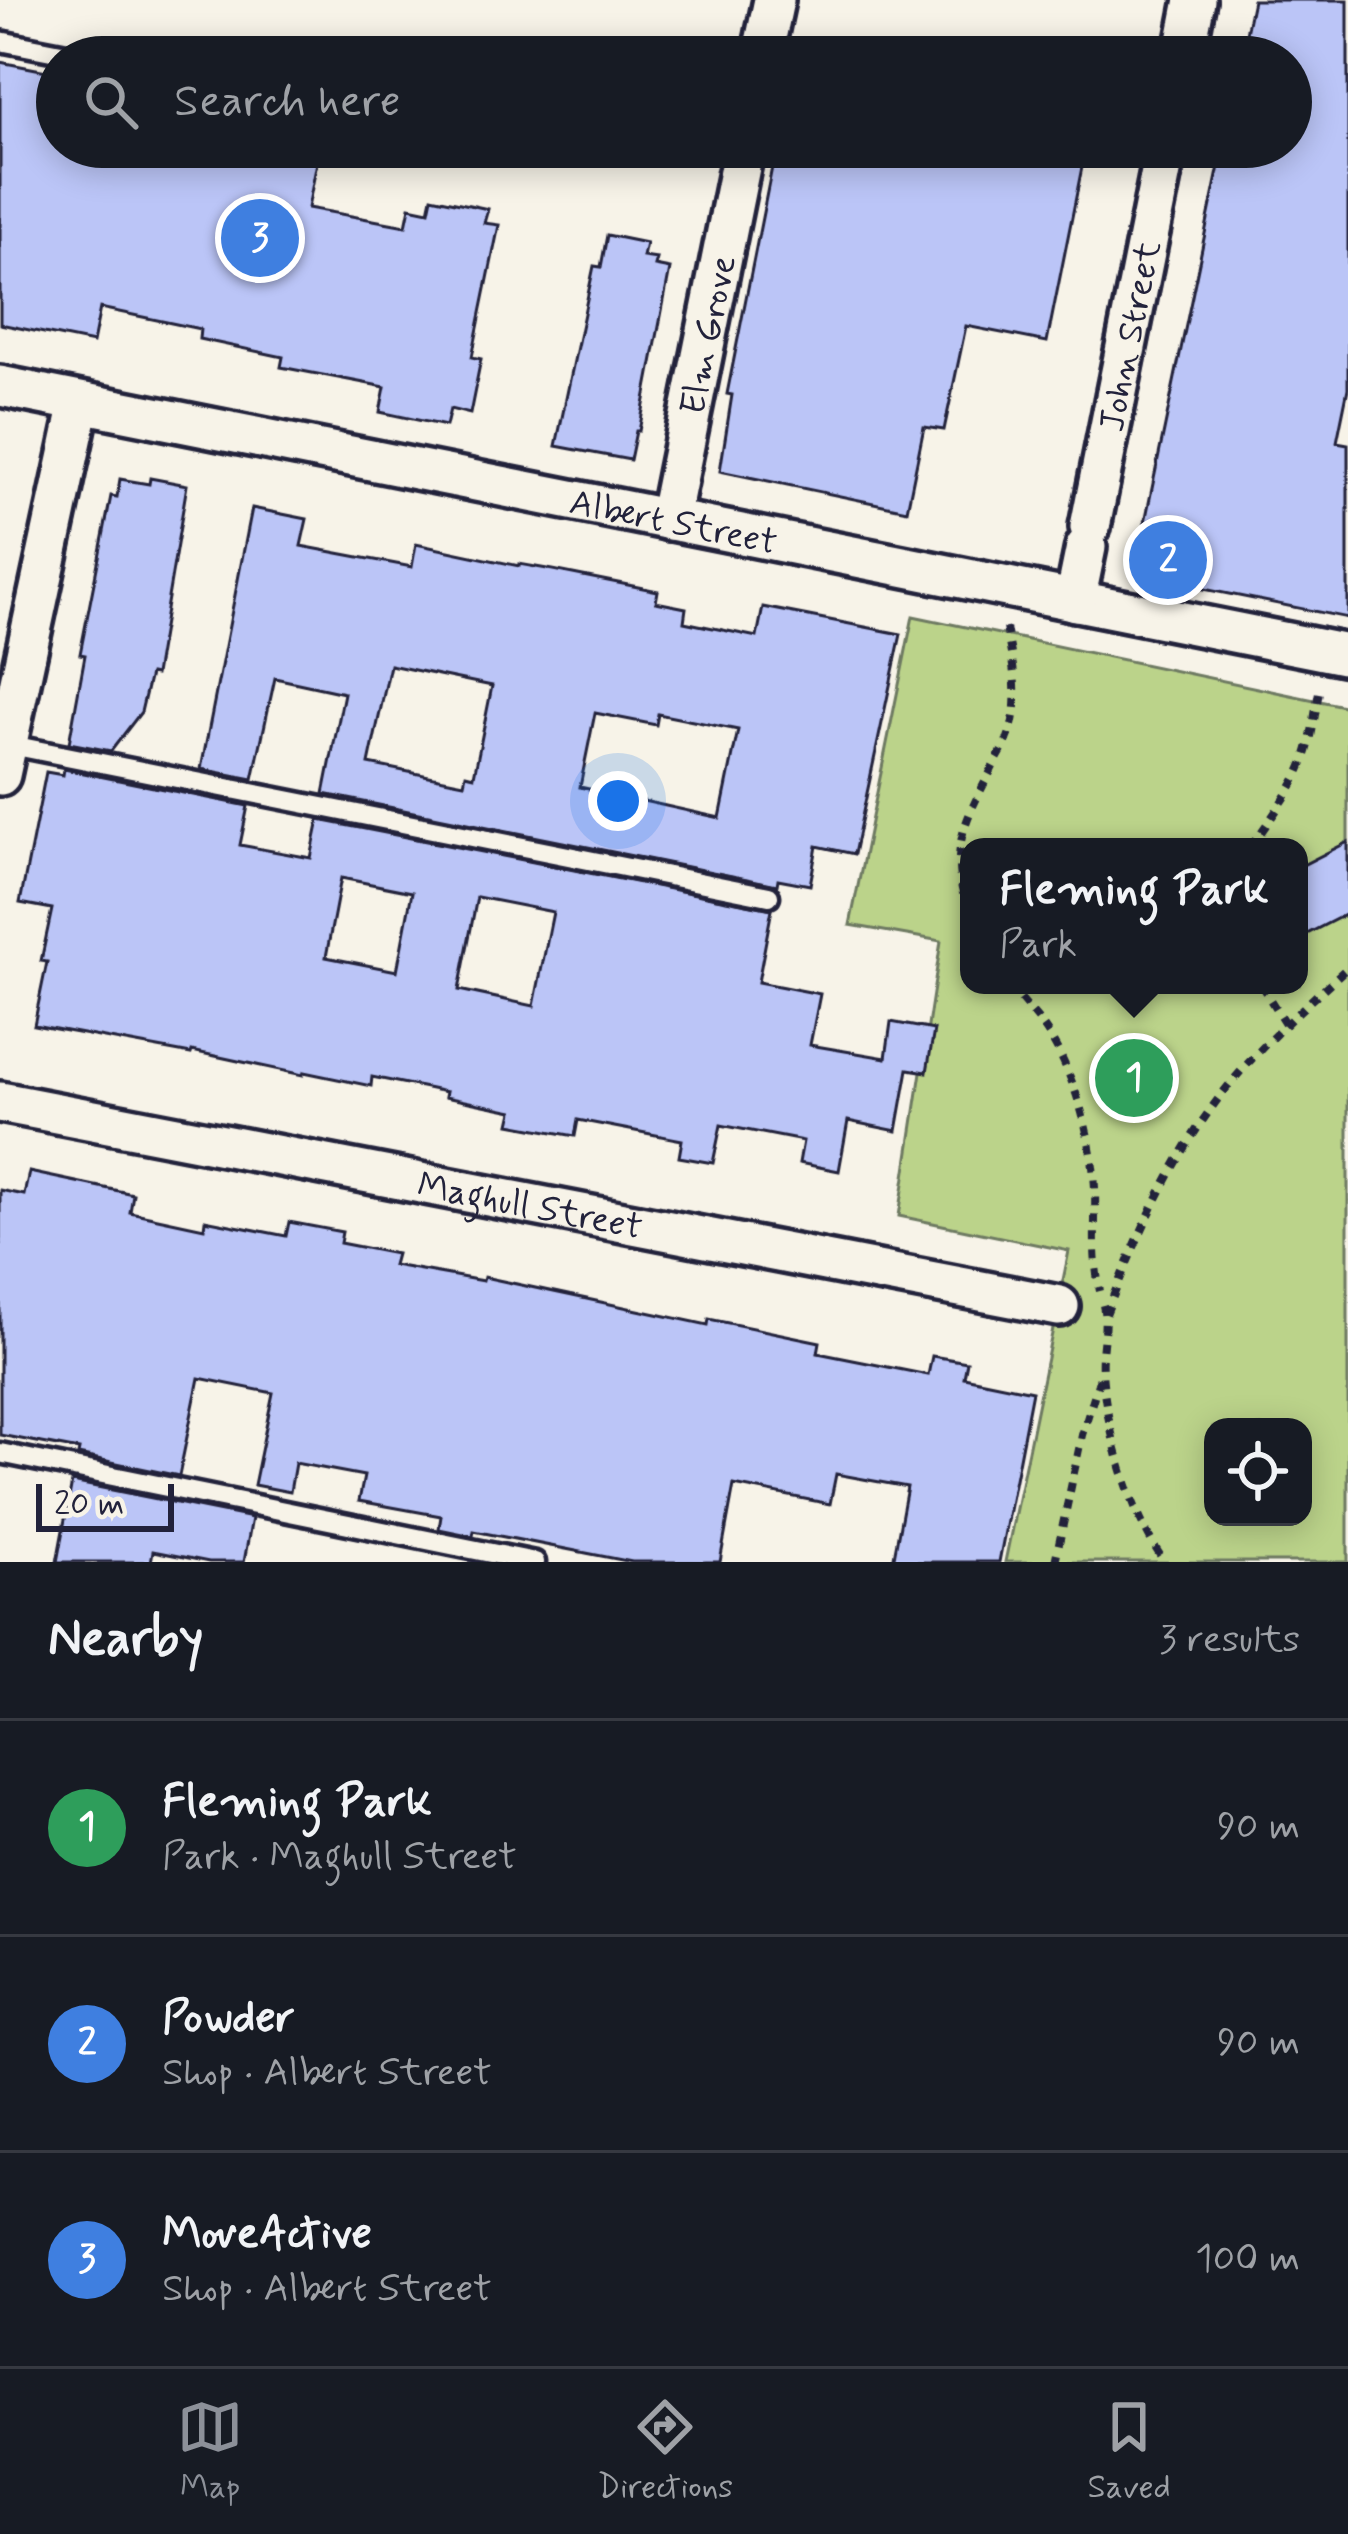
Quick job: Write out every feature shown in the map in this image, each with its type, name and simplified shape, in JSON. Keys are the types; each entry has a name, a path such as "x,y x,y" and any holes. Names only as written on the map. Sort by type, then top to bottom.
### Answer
{"street":[{"path":"766,36 774,0"},
{"path":"1188,36 1196,0"},
{"name":"Elm Grove","path":"669,520 740,168"},
{"name":"John Street","path":"1075,601 1162,168"},
{"name":"Albert Street","path":"0,386 1338,653"},
{"path":"3,760 80,403"},
{"name":"Maghull Street","path":"0,1102 1059,1306"}],"lane":[{"path":"0,40 36,47"},
{"path":"3,760 769,896"},
{"path":"0,1454 535,1562"}],"path":[{"path":"961,838 968,813 1010,736 1016,684 1006,626 1012,588"},
{"path":"1257,838 1302,766 1338,653"},
{"path":"960,840 960,880"},
{"path":"1105,1315 1171,1171 1228,1087 1348,967"},
{"path":"1017,994 1067,1066 1088,1142 1095,1185 1094,1264 1105,1315 1102,1370 1110,1428 1131,1495 1165,1562"},
{"path":"1267,994 1286,1025"},
{"path":"1055,1562 1082,1435 1102,1370"}],"green space":[{"path":"913,616 1348,707 1348,1562 1005,1562 1069,1251 899,1216 941,941 850,925"}],"building":[{"path":"1253,0 1348,0 1348,388 1337,442 1348,444 1348,618 1134,575 1219,168 1312,168 1312,36 1245,36"},
{"path":"0,62 36,69 36,168 316,168 308,208 406,226 410,207 429,211 432,197 488,209 484,223 499,225 472,357 481,359 470,414 450,409 446,426 380,412 385,387 281,367 283,357 199,339 200,329 100,308 93,343 0,324"},
{"path":"772,168 1082,168 1047,342 966,326 944,430 924,427 907,510 720,471 732,395 727,394"},
{"path":"607,235 646,243 643,257 657,259 655,266 670,269 630,460 556,446 594,266 601,267"},
{"path":"150,478 187,485 155,675 150,674 141,712 111,751 69,743 85,655 80,654 111,496 117,497 120,479 149,484"},
{"path":"252,508 307,519 301,546 412,567 416,544 553,570 658,591 656,602 686,608 684,622 757,637 763,607 901,634 854,854 817,846 810,885 778,879 777,885 324,794 344,693 275,678 253,779 201,769","holes":["390,665 492,686 474,776 466,774 464,783 369,764","595,713 656,725 658,714 738,730 720,818 580,787"]},
{"path":"64,769 248,806 240,845 311,858 319,820 772,909 758,982 820,994 810,1045 886,1058 891,1022 934,1030 927,1072 908,1069 897,1131 848,1121 839,1171 799,1163 803,1141 721,1125 713,1163 679,1157 682,1140 578,1120 575,1136 510,1124 513,1111 445,1097 446,1092 372,1077 371,1086 303,1075 34,1025 52,909 20,903 46,772 63,775","holes":["341,878 412,892 397,971 326,957","477,897 553,912 534,1006 459,990"]},
{"path":"1348,842 1348,913 1308,933 1308,862"},
{"path":"29,1172 133,1194 130,1212 204,1228 205,1220 286,1236 289,1222 342,1232 340,1243 396,1254 393,1265 483,1281 484,1277 708,1325 709,1319 820,1342 818,1353 928,1375 932,1356 967,1362 964,1377 1032,1391 999,1562 893,1562 907,1487 836,1474 830,1504 734,1485 720,1562 632,1562 474,1531 473,1536 439,1529 441,1516 359,1501 364,1476 295,1463 290,1492 254,1485 273,1393 199,1378 179,1476 0,1435 0,1190 24,1195"},
{"path":"72,1482 252,1518 244,1562 209,1562 153,1551 151,1562 57,1562"}],"place":[{"name":"MoveActive","path":"260,238"},
{"name":"Powder","path":"1168,560"},
{"name":"Fleming Park","path":"1134,1078"}]}
